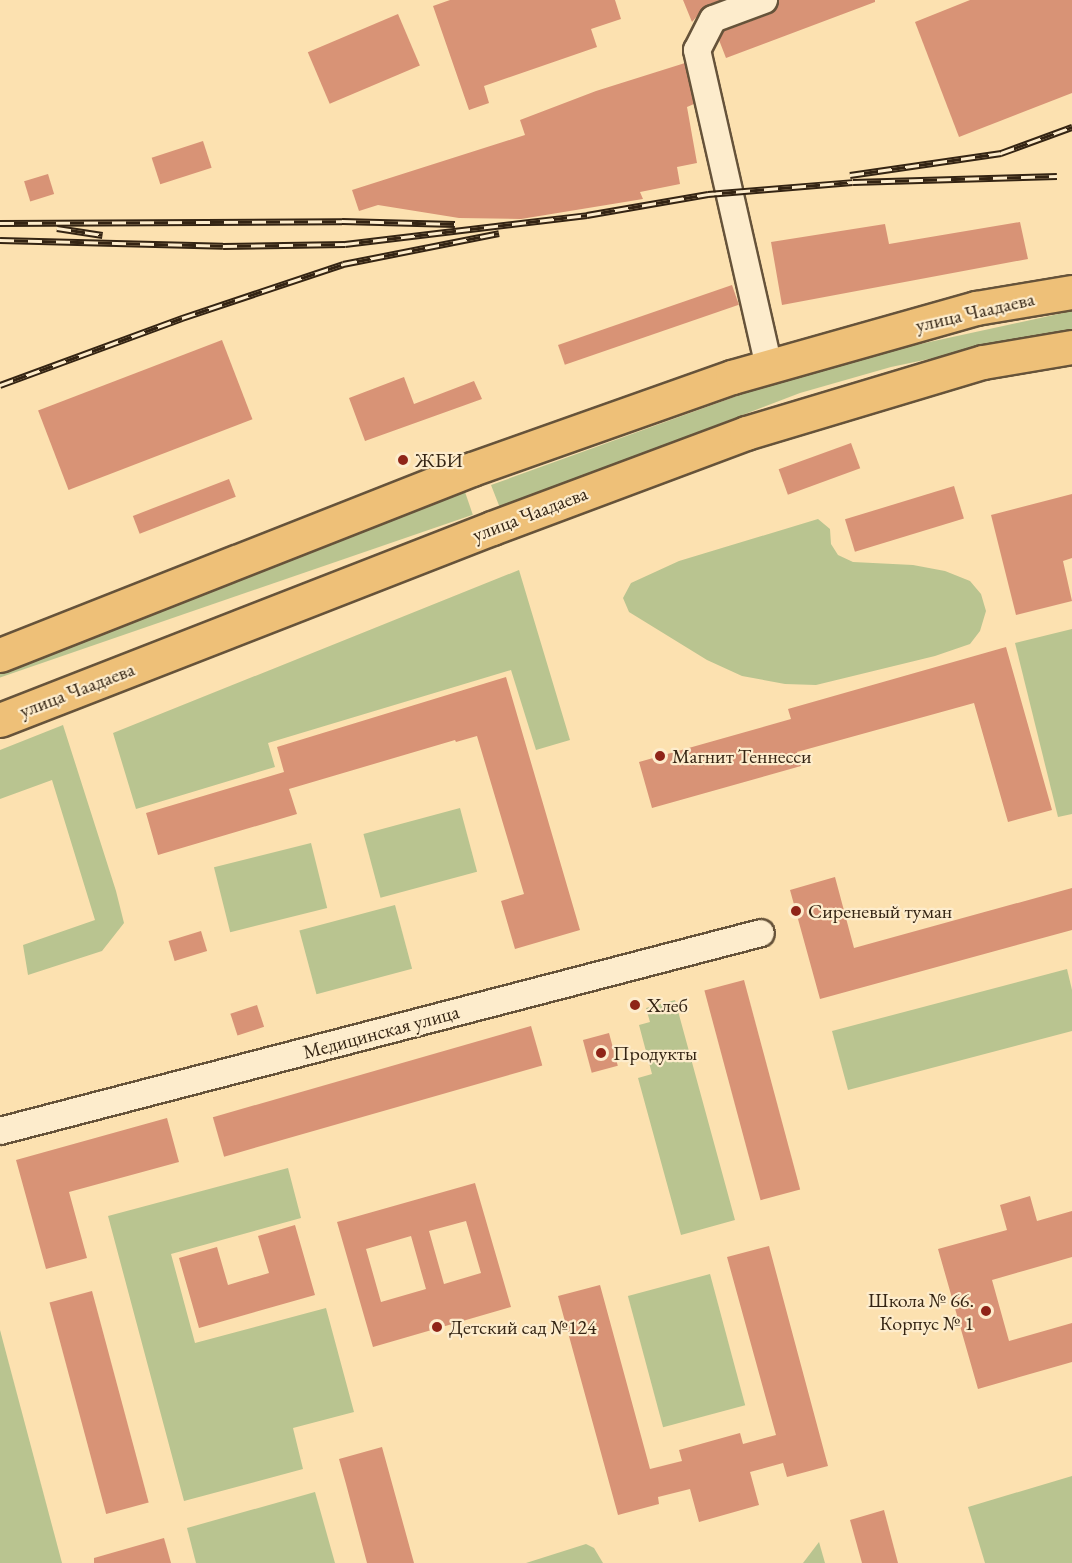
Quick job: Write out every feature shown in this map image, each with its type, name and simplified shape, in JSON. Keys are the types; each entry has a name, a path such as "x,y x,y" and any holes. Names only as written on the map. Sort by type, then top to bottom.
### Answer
{"main road":[{"name":"улица Чаадаева","path":"0,655 472,469 732,377 976,308 1072,292"},
{"name":"улица Чаадаева","path":"0,720 492,528 746,434 983,362 1072,347"}],"street":[{"path":"764,0 713,19 697,50 769,367"},
{"name":"Медицинская улица","path":"0,1131 761,933"}],"green space":[{"path":"1072,311 1072,329 891,367 800,393 500,508 491,485 795,375 888,351"},
{"path":"465,492 473,515 0,677 0,652"},
{"path":"818,519 830,529 831,544 838,555 853,562 913,565 945,571 970,581 981,594 986,611 980,631 970,644 935,656 816,685 785,684 742,676 707,660 629,612 623,598 631,583 679,561"},
{"path":"519,570 570,740 536,750 511,670 268,743 275,767 136,809 113,733"},
{"path":"1072,629 1072,814 1058,817 1015,643"},
{"path":"63,725 124,923 102,951 28,975 23,945 95,920 52,780 0,799 0,750"},
{"path":"460,808 477,872 380,898 363,834"},
{"path":"311,843 327,908 230,932 214,867"},
{"path":"395,905 412,969 316,994 299,931"},
{"path":"1067,969 1072,990 1072,1031 848,1090 832,1031"},
{"path":"675,1000 735,1220 681,1235 638,1078 652,1074 639,1025 650,1022 646,1008"},
{"path":"288,1168 301,1218 171,1254 195,1343 326,1308 354,1412 293,1428 303,1469 184,1501 108,1216"},
{"path":"710,1274 745,1405 663,1427 628,1296"},
{"path":"0,1330 62,1563 0,1563"},
{"path":"1072,1476 1072,1563 985,1563 968,1507"},
{"path":"315,1492 335,1563 196,1563 187,1528"},
{"path":"819,1542 825,1563 803,1563"},
{"path":"586,1544 594,1548 603,1563 526,1563"}],"building":[{"path":"450,0 615,0 621,19 591,29 597,47 484,86 489,103 469,110 433,6"},
{"path":"683,0 721,0 707,5 692,22"},
{"path":"779,0 875,0 875,2 726,58 719,40 724,31 770,14 776,9"},
{"path":"970,0 1072,0 1072,93 959,137 915,22"},
{"path":"398,14 420,66 330,104 308,52"},
{"path":"685,63 694,104 687,107 697,163 677,167 680,184 640,192 643,199 521,219 459,218 378,205 359,211 352,190 525,135 520,120 596,91"},
{"path":"203,141 212,168 160,184 152,158"},
{"path":"48,174 54,194 30,201 24,181"},
{"path":"1020,222 1028,259 782,305 771,242 885,224 889,244"},
{"path":"732,285 739,305 565,365 558,345"},
{"path":"222,340 252,419 69,490 38,411"},
{"path":"404,377 414,404 474,381 482,399 365,441 349,398"},
{"path":"851,443 860,468 788,495 779,469"},
{"path":"229,479 236,497 140,534 133,516"},
{"path":"954,486 964,519 855,552 845,519"},
{"path":"1072,494 1072,558 1063,561 1072,601 1016,615 991,515"},
{"path":"1006,647 1052,810 1008,822 974,703 797,752 801,766 652,808 639,762 791,719 788,709"},
{"path":"506,677 580,930 515,949 501,901 524,894 477,736 456,742 455,740 289,789 297,814 158,855 146,813 284,772 277,747"},
{"path":"835,877 854,948 1072,888 1072,930 820,999 790,890"},
{"path":"201,931 207,951 175,961 168,941"},
{"path":"744,980 800,1190 761,1200 704,991"},
{"path":"257,1005 264,1027 237,1036 230,1014"},
{"path":"531,1026 542,1065 224,1157 213,1117"},
{"name":"Продукты","path":"609,1033 618,1066 592,1073 583,1040"},
{"path":"167,1118 179,1162 69,1192 87,1258 46,1269 16,1160"},
{"path":"475,1183 511,1307 373,1347 337,1222","holes":["466,1221 481,1273 444,1284 429,1231","411,1236 426,1289 381,1302 366,1249"]},
{"path":"1030,1196 1037,1221 1072,1211 1072,1257 992,1280 1009,1341 1072,1323 1072,1362 978,1389 938,1249 1007,1230 1000,1205"},
{"path":"295,1225 315,1295 199,1328 179,1258 217,1247 228,1285 269,1273 258,1236"},
{"path":"769,1246 828,1466 787,1477 783,1463 750,1472 759,1505 699,1522 690,1489 658,1497 659,1504 618,1515 558,1296 600,1285 650,1469 682,1461 679,1450 740,1433 743,1444 776,1435 727,1257"},
{"path":"92,1291 149,1503 106,1514 49,1302"},
{"path":"382,1447 414,1563 367,1563 339,1459"},
{"path":"884,1510 898,1563 862,1563 850,1520"},
{"path":"164,1538 171,1563 94,1563 94,1558"}],"railway":[{"path":"850,175 1001,153 1072,127"},
{"path":"0,240 223,246 345,244 587,215 708,194 853,182 1057,176"},
{"path":"0,223 342,221 455,224"},
{"path":"57,228 102,235"},
{"path":"0,385 182,318 343,264 499,233"}],"place":[{"name":"ЖБИ","path":"403,460"},
{"name":"Магнит Теннесси","path":"660,756"},
{"name":"Сиреневый туман","path":"796,911"},
{"name":"Хлеб","path":"635,1005"},
{"name":"Продукты","path":"601,1053"},
{"name":"Школа № 66. Корпус № 1","path":"986,1311"},
{"name":"Детский сад №124","path":"437,1327"}]}
